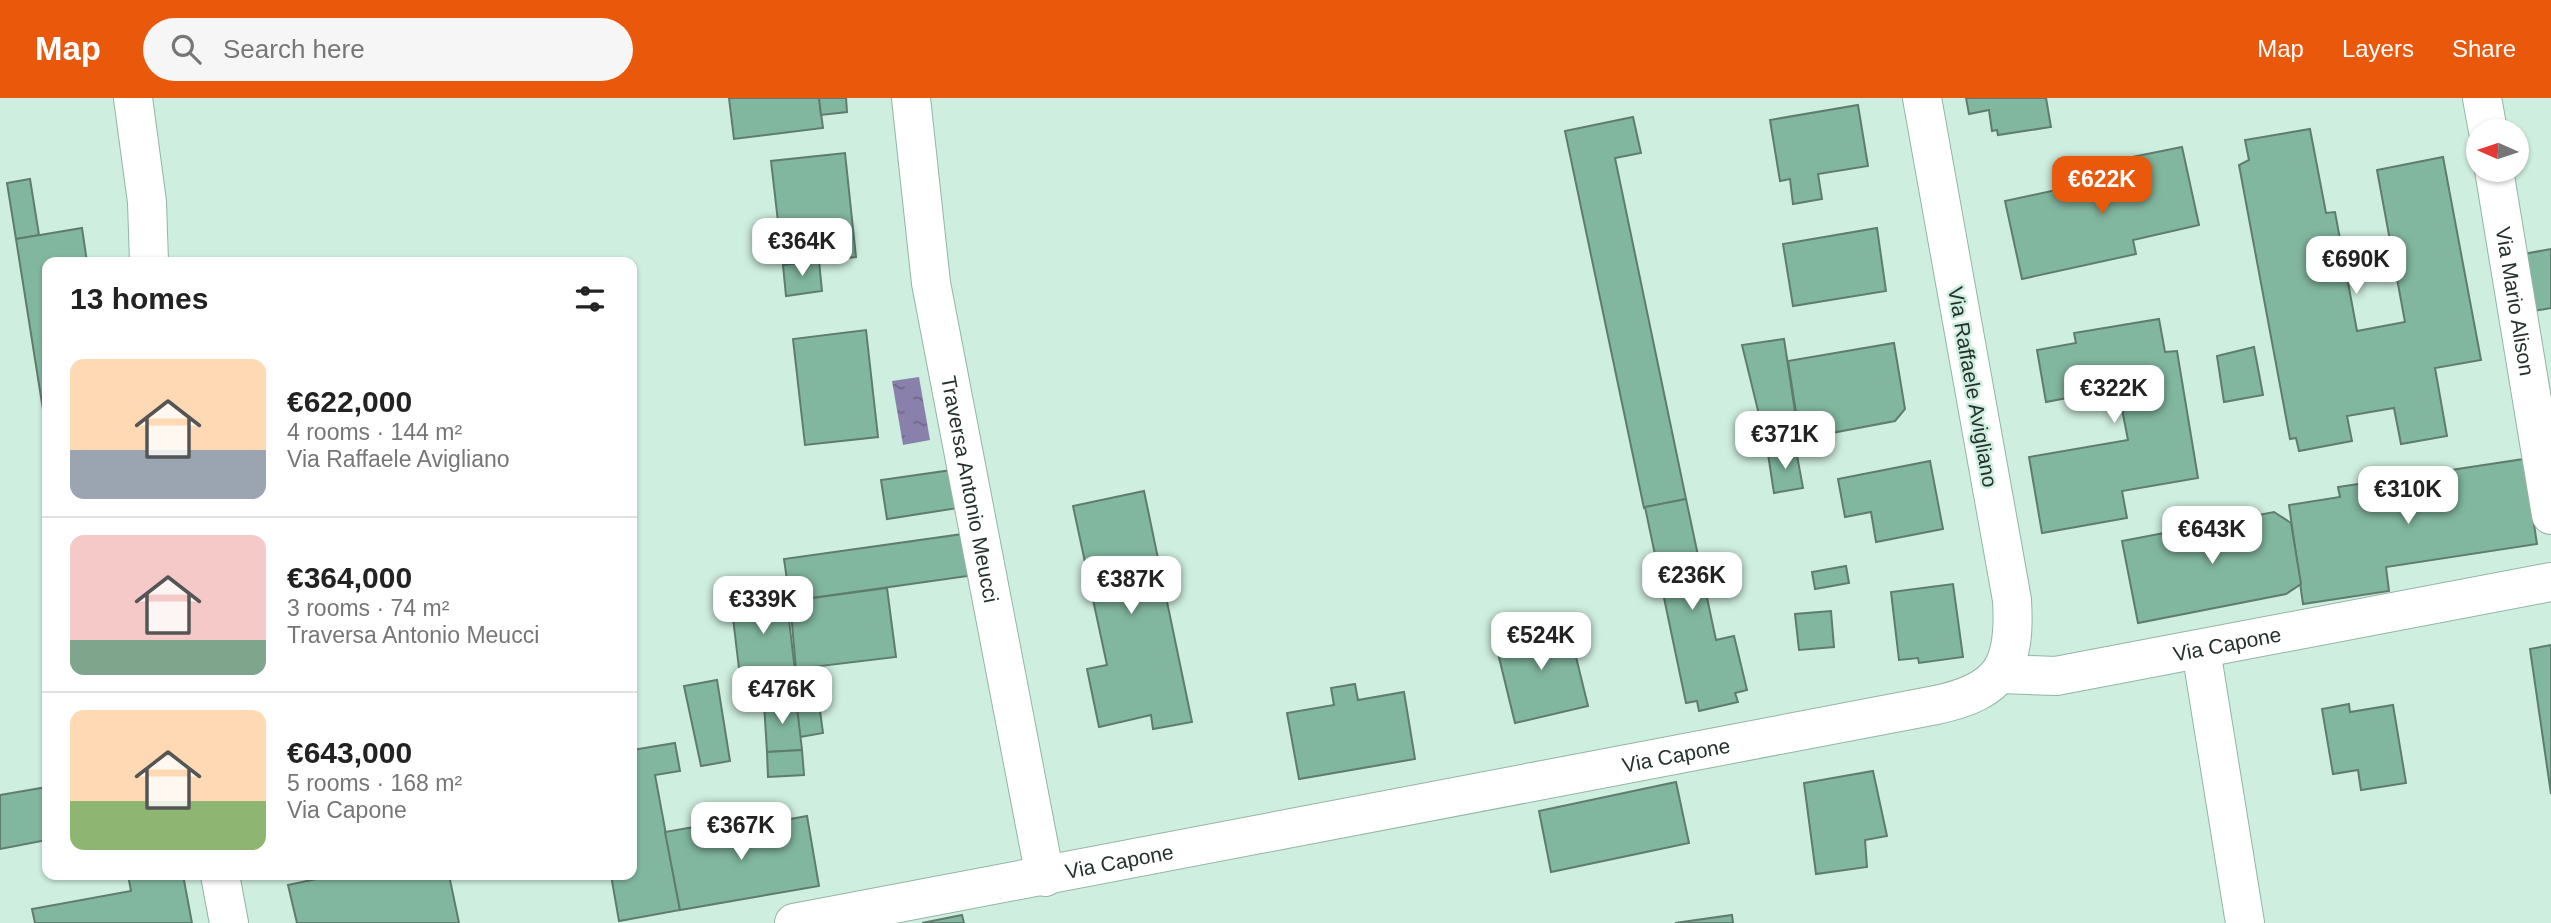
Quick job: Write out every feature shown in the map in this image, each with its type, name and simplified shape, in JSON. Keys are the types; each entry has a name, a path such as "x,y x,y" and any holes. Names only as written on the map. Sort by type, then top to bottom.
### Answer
{"street":[{"path":"133,98 147,202 149,257"},
{"name":"Traversa Antonio Meucci","path":"911,98 930,283 1045,877"},
{"name":"Via Raffaele Avigliano","path":"1922,98 2012,600 2014,628 2011,654 2001,674"},
{"path":"2482,98 2486,119"},
{"name":"Via Mario Alison","path":"2496,182 2551,515"},
{"name":"Via Capone","path":"794,923 1936,705 1963,699 1986,688 2001,674 2056,676 2551,582"},
{"path":"2201,650 2245,923"},
{"path":"221,880 229,923"}],"water":[{"path":"919,377 930,440 903,445 892,381"}],"building":[{"path":"729,98 819,98 823,128 734,139"},
{"path":"819,98 846,98 847,112 821,115"},
{"path":"1966,98 2046,98 2051,127 1998,135 1997,130 1992,131 1989,110 1969,114"},
{"path":"1858,105 1868,166 1818,174 1822,199 1793,204 1790,179 1780,181 1770,120"},
{"path":"1633,117 1641,153 1615,158 1686,499 1644,508 1565,131"},
{"path":"2310,129 2326,213 2335,212 2357,331 2405,322 2377,170 2443,157 2481,360 2435,368 2447,436 2401,444 2394,408 2347,416 2352,441 2299,451 2296,438 2290,439 2239,165 2249,160 2245,140"},
{"path":"2182,147 2199,225 2133,240 2136,254 2022,279 2005,201 2135,173 2132,157"},
{"path":"845,153 856,257 783,265 771,161"},
{"path":"30,179 39,235 16,239 7,183"},
{"path":"82,228 86,257 42,257 42,403 16,239"},
{"path":"1877,228 1886,291 1793,306 1783,244"},
{"path":"2551,249 2551,308 2528,312 2518,255"},
{"path":"819,261 822,291 786,296 783,265"},
{"path":"2159,319 2165,352 2177,351 2198,478 2122,491 2127,518 2042,533 2029,457 2128,440 2120,399 2089,404 2088,394 2046,402 2037,350 2076,343 2074,333"},
{"path":"866,330 878,437 805,445 793,339"},
{"path":"1784,339 1798,431 1764,435 1742,345"},
{"path":"1894,343 1905,409 1895,421 1800,439 1788,361"},
{"path":"2254,347 2263,395 2224,402 2217,356"},
{"path":"1796,450 1803,488 1774,493 1768,454"},
{"path":"2524,459 2537,544 2386,567 2389,591 2303,604 2289,505 2340,497 2338,487"},
{"path":"1930,461 1943,529 1876,542 1871,512 1845,517 1838,479"},
{"path":"952,470 958,508 887,519 881,480"},
{"path":"1144,491 1192,722 1153,729 1151,715 1099,727 1087,669 1107,665 1073,506"},
{"path":"1686,499 1716,640 1734,636 1747,690 1735,693 1738,702 1699,711 1697,701 1686,703 1645,507"},
{"path":"2274,512 2291,523 2301,584 2286,594 2138,623 2122,541"},
{"path":"963,534 968,576 790,601 784,559"},
{"path":"1846,566 1849,583 1815,589 1812,572"},
{"path":"1953,584 1963,657 1919,663 1918,658 1899,660 1891,592"},
{"path":"887,588 896,657 796,669 790,601"},
{"path":"786,594 795,671 740,677 731,601"},
{"path":"1831,611 1834,647 1799,650 1795,614"},
{"path":"1567,620 1588,706 1515,723 1494,637"},
{"path":"2551,645 2551,794 2530,649"},
{"path":"815,674 823,733 800,737 792,677"},
{"path":"717,680 730,761 701,766 684,686"},
{"path":"1355,684 1358,700 1404,692 1415,759 1299,779 1287,713 1334,705 1331,688"},
{"path":"796,699 802,750 767,752 764,703"},
{"path":"2349,704 2350,712 2393,705 2406,783 2361,790 2358,770 2333,774 2322,709"},
{"path":"675,743 680,771 655,775 680,910 619,921 612,880 637,880 637,749"},
{"path":"802,750 804,775 768,777 767,752"},
{"path":"1873,771 1887,836 1865,840 1867,867 1816,874 1804,783"},
{"path":"1676,782 1689,843 1551,872 1539,811"},
{"path":"42,788 42,841 0,849 0,795"},
{"path":"807,816 819,886 680,910 665,832 723,822 725,831"},
{"path":"129,880 184,880 192,923 35,923 32,909 131,891"},
{"path":"312,880 450,880 459,923 297,923 288,885"},
{"path":"962,915 964,923 922,923"},
{"path":"1732,915 1733,923 1675,923"}]}
